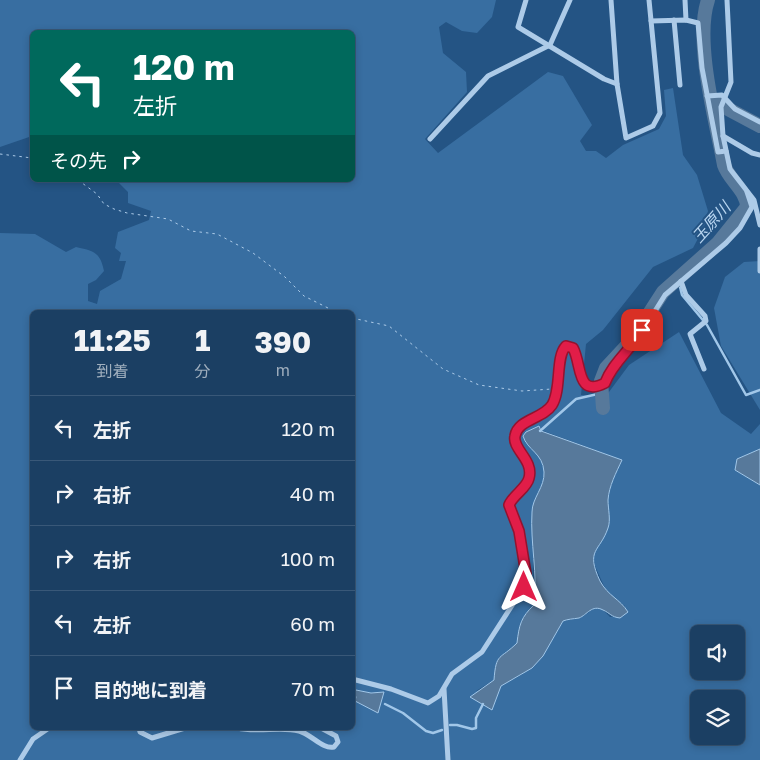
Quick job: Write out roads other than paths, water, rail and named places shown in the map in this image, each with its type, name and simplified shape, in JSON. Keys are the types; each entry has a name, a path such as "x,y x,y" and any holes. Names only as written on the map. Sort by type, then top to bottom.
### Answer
{"street":[{"path":"526,0 518,27 604,79 617,84"},
{"path":"430,140 488,76 550,45 570,0"},
{"path":"611,0 617,84 624,136 630,138 653,126 660,113 649,0"},
{"path":"685,0 686,20"},
{"path":"727,0 731,82 723,102 721,124 730,169 757,206 760,225"},
{"path":"674,20 680,85"},
{"path":"651,21 686,20 698,23 702,68 710,95 718,152 726,151"},
{"path":"710,95 760,122"},
{"path":"713,126 721,124"},
{"path":"715,136 723,135 752,153 760,155"},
{"path":"355,680 390,689 428,703 439,696 452,674 482,652 524,587 526,574 519,531 509,505 528,481 530,468 514,438 521,426 540,416 551,406 558,389 562,353 566,346 573,348 575,352 582,381 590,387 601,385 612,367 635,343 664,295 740,228 752,207 747,192"},
{"path":"760,249 760,271"},
{"path":"681,281 686,295 705,316 705,322 690,334 704,369"},
{"path":"444,688 448,760"},
{"path":"20,760 33,739 47,730"},
{"path":"140,730 152,738 178,730"},
{"path":"246,730 254,732 298,731 328,747 334,747 338,742 336,736 325,730"}],"waterway":[{"name":"玉原川","path":"603,408 601,381 606,368 632,340 663,292 718,243 747,207 744,196 724,165 712,105 703,37 704,17 708,0"},
{"path":"713,101 760,126"},
{"path":"680,287 682,295 707,325 746,395 760,390"},
{"path":"540,431 576,399 602,393"},
{"path":"385,704 403,713 426,731 433,733 442,730"},
{"path":"450,725 476,728 476,718 483,704"}]}
